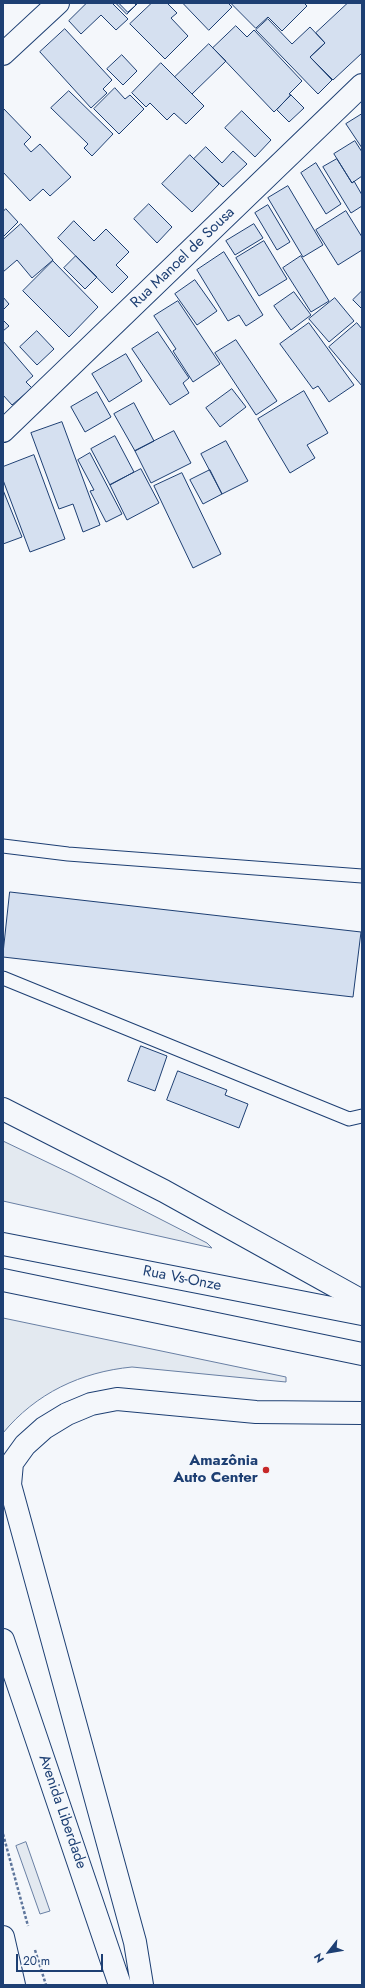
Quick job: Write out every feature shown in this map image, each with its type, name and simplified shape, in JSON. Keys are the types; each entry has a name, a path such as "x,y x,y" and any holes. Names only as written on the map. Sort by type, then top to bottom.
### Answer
{"main road":[{"path":"3,54 58,3"},
{"name":"Rua Manoel de Sousa","path":"3,431 362,85"},
{"path":"3,1109 164,1190 362,1301"},
{"name":"Rua Vs-Onze","path":"3,1244 362,1314"},
{"path":"3,1280 362,1354"},
{"path":"142,1985 135,1942 10,1485 12,1463 25,1445 50,1424 67,1414 91,1404 117,1399 256,1412 362,1413"},
{"name":"Avenida Liberdade","path":"3,1640 120,1985"},
{"path":"3,1937 14,1985"}],"lane":[{"path":"3,846 68,854 362,876"},
{"path":"3,978 349,1119 362,1116"}],"path":[{"path":"3,1834 28,1927"},
{"path":"35,1949 46,1985"}],"shaded area":[{"path":"3,1141 74,1175 207,1243 212,1248 3,1201"},
{"path":"3,1318 286,1377 286,1382 132,1367 113,1370 77,1380 45,1396 16,1419 3,1433"},
{"path":"26,1842 50,1911 40,1914 16,1846"}],"building":[{"path":"87,3 112,3 128,19 116,30 101,15 81,34 69,21"},
{"path":"116,3 138,3 127,14"},
{"path":"119,3 134,3 136,5 128,12"},
{"path":"152,3 167,3 177,13 171,18 188,36 165,59 130,24"},
{"path":"183,3 228,3 232,7 209,30"},
{"path":"231,3 304,3 307,6 282,31 268,17 256,28"},
{"path":"348,3 362,3 362,53 333,80 310,57 325,43 316,33"},
{"path":"268,19 292,44 310,27 325,43 310,57 332,80 318,94 256,30"},
{"path":"236,26 247,37 254,30 302,81 289,94 291,95 274,112 213,48"},
{"path":"65,29 112,80 103,89 107,93 91,108 40,52"},
{"path":"209,44 226,61 192,94 175,77"},
{"path":"122,55 137,71 123,85 107,69"},
{"path":"161,63 204,106 186,124 174,113 167,120 150,103 146,107 132,93"},
{"path":"115,88 125,99 130,95 144,109 119,134 94,109"},
{"path":"69,91 113,134 92,156 84,148 88,144 51,108"},
{"path":"291,95 304,108 289,122 277,110"},
{"path":"3,108 31,137 24,144 31,152 40,144 71,177 50,196 43,189 30,201 3,172"},
{"path":"242,111 271,140 255,157 225,128"},
{"path":"362,114 362,148 346,124"},
{"path":"355,141 362,152 362,176 352,183 334,154"},
{"path":"206,147 222,163 233,151 247,164 223,187 194,159"},
{"path":"190,155 219,184 192,212 162,184"},
{"path":"337,159 352,183 354,181 362,195 362,206 351,213 323,167"},
{"path":"316,163 341,204 326,214 301,173"},
{"path":"288,186 323,245 303,257 268,198"},
{"path":"149,204 172,227 157,243 134,219"},
{"path":"268,205 290,242 277,250 255,213"},
{"path":"6,209 18,222 3,237 3,212"},
{"path":"346,211 362,237 362,250 338,265 316,230"},
{"path":"74,221 94,241 106,229 129,252 116,265 128,277 112,293 58,238"},
{"path":"21,224 53,260 32,278 17,260 3,272 3,240"},
{"path":"254,224 263,238 235,255 226,241"},
{"path":"264,241 287,279 259,296 236,258"},
{"path":"224,252 263,315 246,326 239,315 228,321 197,270"},
{"path":"76,256 97,277 85,289 64,268"},
{"path":"301,256 329,301 311,312 283,268"},
{"path":"53,261 98,307 69,337 23,291"},
{"path":"195,280 217,311 197,325 175,294"},
{"path":"362,291 362,309 353,300"},
{"path":"294,292 311,315 291,330 274,306"},
{"path":"3,297 9,304 3,310"},
{"path":"335,298 354,321 329,342 309,319"},
{"path":"178,301 220,364 193,382 173,351 176,349 154,316"},
{"path":"3,320 9,326 3,331"},
{"path":"309,323 354,385 329,402 318,386 313,389 280,344"},
{"path":"357,323 362,329 362,386 329,347"},
{"path":"37,331 54,349 37,365 20,347"},
{"path":"158,332 189,378 183,383 189,393 170,405 132,349"},
{"path":"236,340 277,401 256,415 215,353"},
{"path":"3,341 33,376 26,382 32,388 12,405 3,395"},
{"path":"126,354 142,381 109,402 92,374"},
{"path":"232,389 246,407 220,427 206,408"},
{"path":"304,391 328,433 307,445 315,458 290,473 258,419"},
{"path":"97,392 111,417 85,432 71,407"},
{"path":"134,403 154,441 135,451 114,414"},
{"path":"62,422 100,525 83,532 73,504 59,509 31,433"},
{"path":"174,431 191,463 151,483 135,451"},
{"path":"115,436 134,472 110,485 91,449"},
{"path":"226,441 248,481 222,494 201,454"},
{"path":"90,453 122,514 106,522 90,491 94,490 78,460"},
{"path":"34,455 65,539 30,552 3,480 3,467"},
{"path":"141,469 159,503 127,520 110,485"},
{"path":"210,470 222,494 203,504 190,480"},
{"path":"182,473 221,554 193,568 154,486"},
{"path":"3,490 22,537 3,544"},
{"path":"10,892 361,932 353,997 3,957"},
{"path":"141,1046 167,1056 155,1091 128,1081"},
{"path":"178,1071 227,1090 225,1095 248,1104 239,1128 167,1100"}],"place":[{"name":"Amazônia Auto Center","path":"266,1470"}]}
